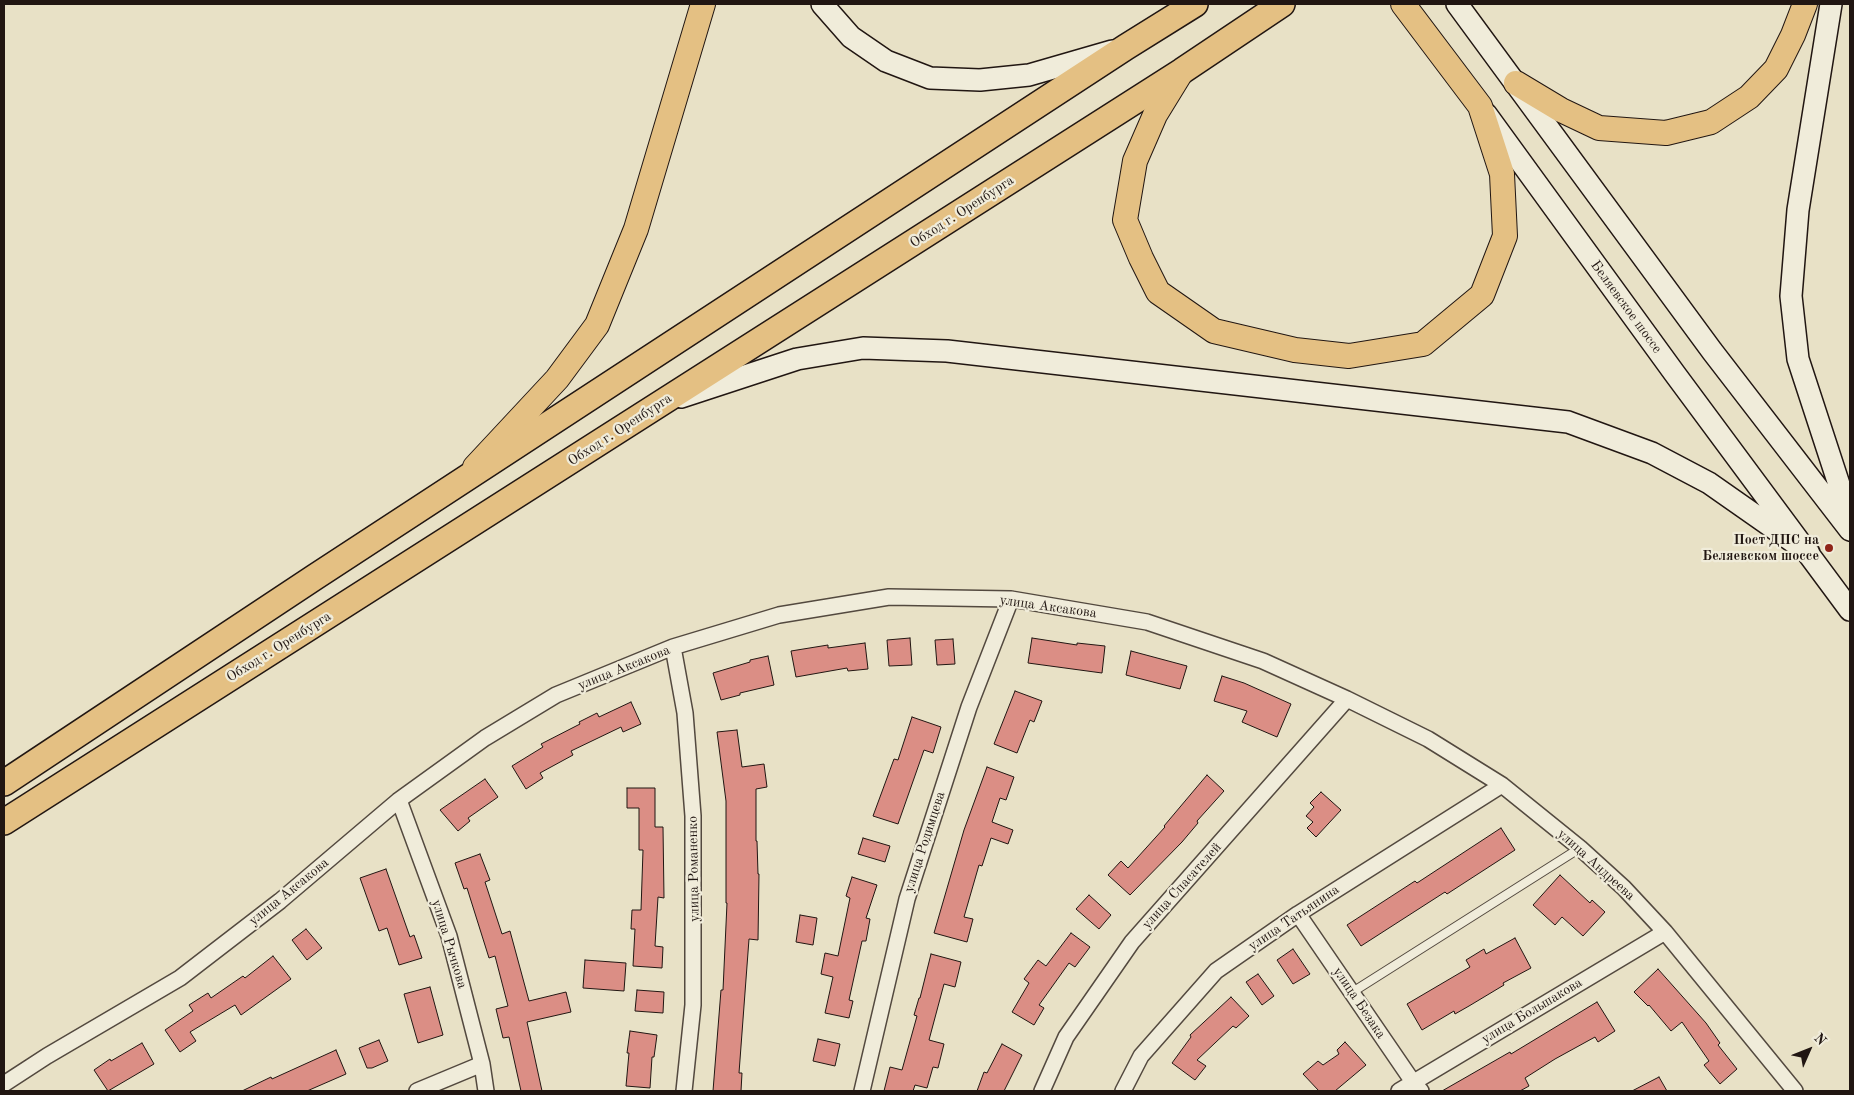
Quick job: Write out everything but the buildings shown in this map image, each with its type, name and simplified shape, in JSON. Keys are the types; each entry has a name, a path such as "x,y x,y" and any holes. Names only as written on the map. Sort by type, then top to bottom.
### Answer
{"highway":[{"path":"4,783 306,582 1126,47 1195,4"},
{"name":"Обход г. Оренбурга","path":"4,822 1182,71 1282,4"}],"main road":[{"path":"461,482 558,379 597,325 636,229 703,4"},
{"path":"822,4 851,37 886,61 930,78 980,80 1029,75 1126,47"},
{"name":"Беляевское шоссе","path":"1403,4 1850,610"},
{"path":"1457,4 1712,352 1850,530"},
{"path":"1516,83 1561,110 1599,128 1666,133 1711,122 1749,97 1776,69 1793,35 1805,4"},
{"path":"1831,4 1798,210 1791,296 1798,359 1850,518"},
{"path":"1182,71 1155,115 1135,161 1125,220 1158,292 1214,331 1295,350 1349,356 1423,344 1482,295 1504,236 1502,174 1480,106"},
{"path":"660,404 797,359 863,348 947,351 1568,422 1652,452 1708,483 1809,553"}],"street":[{"name":"улица Аксакова","path":"4,1084 47,1056 180,978 280,901 399,800 485,738 556,695 673,647 779,615 888,597 1011,599 1147,622 1263,661 1347,699"},
{"name":"улица Родимцева","path":"862,1091 907,899 969,707 1011,599"},
{"name":"улица Романенко","path":"673,647 685,713 693,816 693,1005 684,1091"},
{"name":"улица Андреева","path":"1347,699 1428,739 1502,785 1580,848 1624,888 1665,932 1788,1089"},
{"name":"улица Спасателей","path":"1042,1091 1066,1037 1132,942 1347,699"},
{"name":"улица Татьянина","path":"1123,1091 1142,1056 1216,971 1298,914 1502,785"},
{"name":"улица Рычкова","path":"399,800 449,936 482,1064 486,1091"},
{"name":"улица Безака","path":"1298,914 1417,1087"},
{"name":"улица Большакова","path":"1399,1091 1417,1087 1665,932"},
{"path":"417,1091 482,1064"}],"lane":[{"path":"1352,993 1580,848"}],"place":[{"name":"Пост ДПС на Беляевском шоссе","path":"1829,548"}]}
